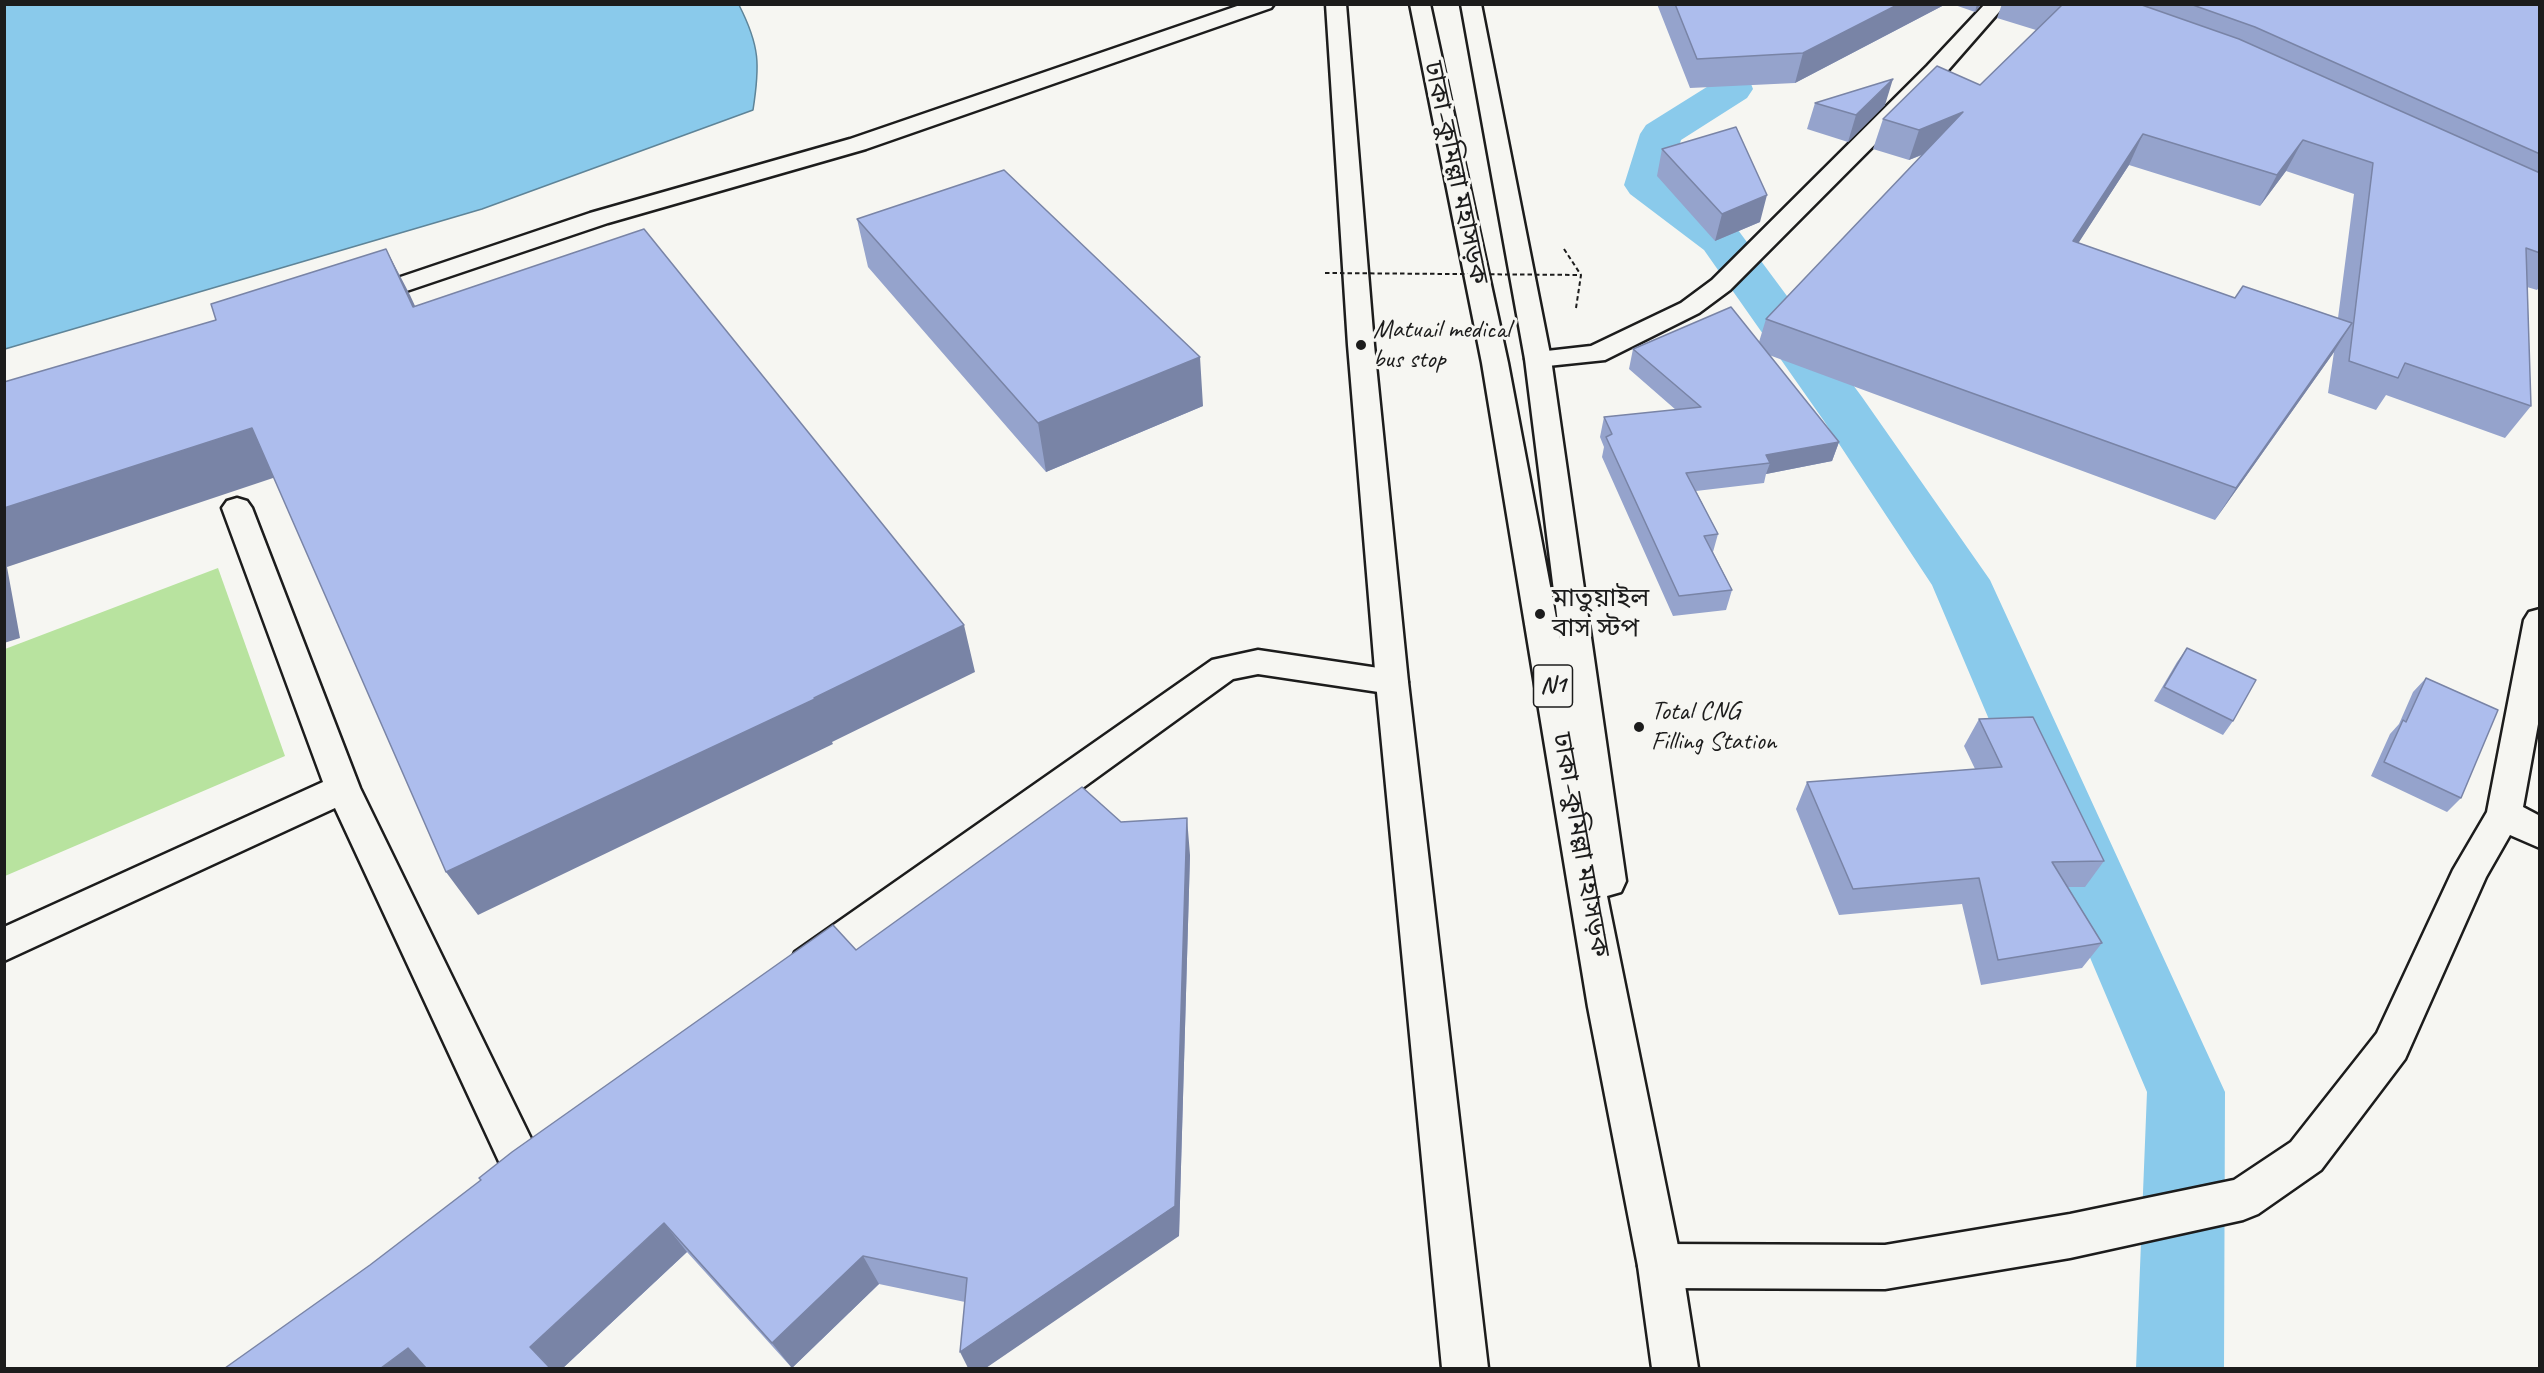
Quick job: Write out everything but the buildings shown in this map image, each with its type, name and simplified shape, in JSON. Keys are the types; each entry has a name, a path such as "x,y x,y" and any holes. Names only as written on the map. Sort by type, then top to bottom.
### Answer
{"main road":[{"path":"1336,4 1345,98 1361,345 1392,682 1465,1368"},
{"name":"ঢাকা–কুমিল্লা মহাসড়ক","path":"1420,4 1495,363 1608,1006 1660,1266 1675,1368"},
{"path":"1471,4 1538,359 1660,1266 1885,1267 2070,1236 2242,1199 2306,1156 2391,1046 2471,870 2504,814 2540,620"},
{"path":"1538,359 1596,354 1690,308 1721,285 1935,71 1996,4"},
{"path":"340,305 599,218 858,144 1255,6"},
{"path":"237,508 343,788 523,1167"},
{"path":"782,983 1224,669 1258,662 1392,682"},
{"path":"4,945 343,788"},
{"path":"2504,814 2540,834"}],"path":[{"path":"1325,273 1581,275"}],"green space":[{"path":"218,568 285,756 5,876 5,649"}],"water":[{"path":"5,5 739,5 755,44 757,80 753,110 482,209 5,349"}],"waterway":[{"path":"1701,4 1732,89 1661,134 1646,185 1721,240 1843,409 1960,580 2186,1092 2180,1368"}],"place":[{"name":"Matuail medical bus stop","path":"1361,345"},
{"name":"মাতুয়াইল বাস স্টপ","path":"1540,614"},
{"name":"Total CNG Filling Station","path":"1639,727"}]}
